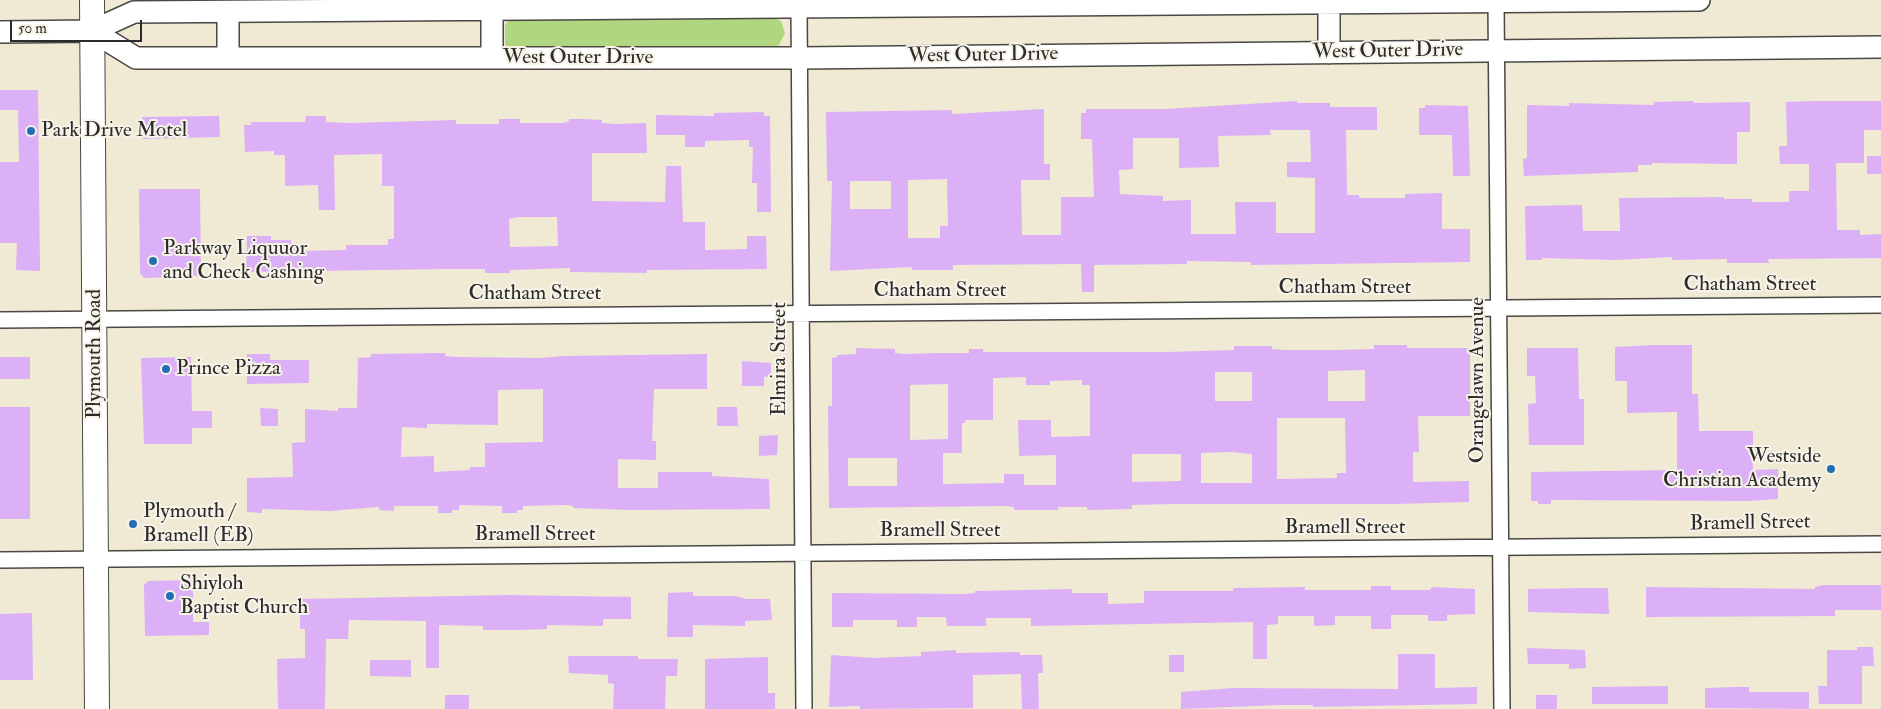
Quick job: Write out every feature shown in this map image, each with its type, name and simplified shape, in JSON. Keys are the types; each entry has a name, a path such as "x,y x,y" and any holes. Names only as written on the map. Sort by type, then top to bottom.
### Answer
{"main road":[{"name":"Plymouth Road","path":"92,0 98,709"},
{"path":"0,32 92,31 134,12 1700,0"},
{"path":"1329,4 1329,53"},
{"path":"492,10 492,58"},
{"path":"228,12 228,58"},
{"name":"West Outer Drive","path":"92,31 136,58 799,58 1881,47"}],"street":[{"name":"Orangelawn Avenue","path":"1496,3 1502,709"},
{"name":"Elmira Street","path":"799,8 804,709"},
{"name":"Chatham Street","path":"0,320 1881,305"},
{"name":"Bramell Street","path":"0,560 1881,544"}],"green space":[{"path":"774,18 781,21 785,33 779,45 774,47 510,49 505,45 505,25 509,20"}],"building":[{"path":"0,90 38,90 40,271 16,270 17,243 0,243 0,162 19,162 18,110 0,110"},
{"path":"1297,101 1297,103 1330,103 1330,107 1377,107 1377,130 1346,130 1347,195 1359,195 1359,198 1405,198 1405,194 1442,193 1442,229 1470,229 1470,262 1251,265 1251,262 1187,261 1187,264 1094,265 1094,292 1082,292 1081,264 953,265 953,270 912,270 912,267 830,271 832,181 827,181 826,112 952,110 952,114 1044,109 1044,164 1050,164 1050,180 1021,180 1022,235 1061,235 1061,197 1094,197 1092,139 1081,139 1081,113 1086,113 1086,109 1165,109","holes":["1270,130 1310,130 1311,162 1287,162 1287,177 1315,178 1315,233 1276,233 1276,202 1235,202 1236,234 1191,234 1191,200 1163,201 1163,196 1120,194 1119,170 1133,169 1133,138 1179,138 1179,168 1219,167 1218,136 1271,135","947,179 948,226 940,226 940,238 908,238 908,180","850,181 891,181 891,209 850,209"]},
{"path":"1694,101 1694,103 1750,102 1750,132 1737,132 1737,164 1652,163 1652,165 1638,165 1638,172 1524,176 1523,159 1527,158 1527,105 1569,106 1569,103 1654,105 1654,102"},
{"path":"1881,101 1881,130 1864,130 1864,163 1836,163 1837,230 1860,230 1860,235 1881,234 1881,258 1768,259 1769,263 1727,263 1727,259 1672,260 1672,257 1615,260 1542,258 1542,260 1526,260 1525,206 1582,205 1583,231 1620,231 1619,198 1724,197 1724,199 1752,199 1752,202 1789,202 1789,191 1809,191 1809,164 1780,164 1779,146 1787,146 1786,102"},
{"path":"1425,105 1468,106 1470,176 1453,176 1452,135 1419,135 1419,108 1425,108"},
{"path":"764,112 764,116 770,116 771,212 757,212 757,183 752,183 753,147 749,147 749,140 705,141 705,147 685,147 685,135 656,135 656,115 714,116 714,113"},
{"path":"219,116 220,137 142,139 142,117"},
{"path":"306,116 326,116 326,122 351,123 456,120 456,124 499,124 499,119 520,119 520,123 563,123 569,121 569,119 583,119 602,120 602,123 615,124 646,123 647,153 592,153 592,201 665,202 666,166 681,166 683,222 705,222 705,250 747,249 747,236 766,236 767,269 647,270 647,273 570,272 570,268 510,270 510,273 485,273 485,269 246,272 247,236 271,236 271,240 291,240 291,246 299,246 299,251 346,250 346,245 388,245 388,239 394,239 394,186 382,186 382,154 334,155 335,210 319,210 318,185 285,186 285,155 274,155 274,151 245,152 244,125 251,125 251,122 305,122","holes":["518,217 557,217 558,246 510,247 509,219"]},
{"path":"1867,156 1881,156 1881,174 1867,174"},
{"path":"139,189 200,189 201,276 144,278 140,273"},
{"path":"1374,345 1407,345 1407,348 1470,348 1470,416 1418,416 1419,452 1413,452 1413,482 1469,481 1469,502 1173,504 1132,505 1132,509 1087,510 1087,507 1058,507 1058,510 1014,510 1014,507 1005,506 829,508 828,406 832,406 832,358 837,357 837,355 856,354 856,348 895,349 895,353 903,354 969,353 969,349 983,349 983,352 1167,352 1234,350 1234,346 1272,346 1272,349 1286,350 1374,349","holes":["1365,370 1365,401 1328,401 1328,371","1215,372 1252,372 1252,401 1215,401","1026,377 1026,385 1050,385 1050,381 1082,380 1082,385 1090,385 1090,436 1051,437 1051,420 1018,420 1019,456 1056,455 1056,485 1024,485 1024,474 1004,474 1004,483 943,484 943,453 962,453 962,423 965,423 965,420 993,420 993,378","948,384 948,439 910,440 910,385","1277,418 1345,418 1346,473 1337,473 1337,478 1277,479","1231,452 1252,454 1252,483 1201,483 1201,453","1132,454 1181,454 1181,481 1132,482","848,458 897,458 897,486 848,486"]},
{"path":"1692,345 1692,394 1698,394 1699,431 1753,431 1753,470 1778,469 1778,499 1749,501 1551,500 1551,504 1538,504 1538,501 1531,501 1531,472 1677,470 1677,412 1627,413 1627,381 1615,381 1615,347"},
{"path":"1527,348 1578,348 1579,399 1584,399 1584,445 1529,445 1528,404 1536,403 1535,376 1527,376"},
{"path":"445,353 445,356 458,357 541,358 707,354 707,389 654,389 652,441 656,441 656,460 618,459 618,488 658,488 658,472 712,472 712,476 769,479 770,509 628,510 573,508 573,506 567,505 523,506 523,510 517,510 517,513 502,513 502,506 459,505 459,510 452,510 452,513 438,513 438,506 394,506 394,511 379,510 379,507 329,511 262,509 262,513 247,512 247,478 293,477 292,443 305,442 305,409 338,411 338,408 357,408 358,358 371,357 371,354","holes":["543,389 543,442 485,443 485,467 470,467 470,470 434,472 434,456 401,457 402,427 427,428 427,424 498,425 498,390"]},
{"path":"247,354 270,354 270,360 309,360 309,383 247,384"},
{"path":"0,357 30,357 30,379 0,379"},
{"path":"191,357 192,411 212,411 212,428 192,428 192,444 144,444 141,358"},
{"path":"742,361 771,363 771,376 764,377 764,386 742,386"},
{"path":"0,407 30,407 30,519 0,519"},
{"path":"717,407 737,407 738,426 717,426"},
{"path":"260,408 278,409 278,426 261,426"},
{"path":"778,435 777,455 759,456 759,436"},
{"path":"193,580 193,622 209,622 209,635 145,636 144,585 148,581"},
{"path":"1823,585 1881,585 1881,610 1835,610 1835,616 1646,617 1646,587 1815,589 1815,587"},
{"path":"1371,586 1391,586 1391,590 1430,590 1432,587 1475,589 1475,614 1447,615 1447,621 1428,621 1428,615 1391,615 1391,629 1371,629 1371,616 1335,616 1335,625 1314,626 1314,616 1278,616 1278,624 1267,625 1267,659 1253,659 1253,622 1031,626 1031,618 986,618 986,626 947,626 946,617 917,617 917,627 897,627 897,620 853,620 853,627 832,627 832,593 965,594 975,593 975,591 1072,589 1072,593 1108,593 1108,604 1144,603 1144,591 1233,591 1233,588 1305,587 1305,590 1371,590"},
{"path":"1608,588 1609,614 1528,612 1528,589"},
{"path":"693,592 693,596 736,596 745,599 770,599 772,620 745,621 745,626 693,625 693,637 667,637 668,593"},
{"path":"508,595 631,597 631,619 603,619 603,626 547,625 547,629 518,630 483,630 483,626 439,625 439,668 426,668 426,621 349,620 348,639 326,639 325,709 278,709 277,659 305,658 305,629 300,629 300,599"},
{"path":"32,613 33,680 0,680 0,614"},
{"path":"1857,647 1873,647 1874,666 1862,666 1862,704 1819,704 1818,686 1827,686 1827,650 1857,650"},
{"path":"1527,648 1585,650 1586,668 1569,669 1569,664 1528,664"},
{"path":"956,650 956,653 1020,652 1020,655 1042,655 1043,673 1038,673 1039,709 1022,709 1021,674 973,675 973,708 860,709 860,706 829,707 831,655 875,658 921,656 921,652"},
{"path":"1398,654 1435,654 1435,688 1477,687 1477,704 1313,707 1313,705 1281,705 1181,709 1181,692 1233,688 1398,689"},
{"path":"1169,655 1184,655 1184,672 1169,672"},
{"path":"568,656 638,656 638,659 678,659 677,676 666,676 665,709 613,709 614,684 608,683 608,675 569,673"},
{"path":"768,657 768,693 775,693 775,709 705,709 705,659"},
{"path":"370,660 411,660 411,677 370,676"},
{"path":"1668,686 1668,704 1592,704 1592,687"},
{"path":"1749,687 1749,692 1809,692 1809,709 1705,708 1705,688"},
{"path":"445,695 469,695 469,709 445,709"},
{"path":"1536,695 1557,695 1557,709 1536,709"}],"place":[{"name":"Park Drive Motel","path":"31,131"},
{"name":"Parkway Liquuor and Check Cashing","path":"153,261"},
{"name":"Prince Pizza","path":"166,369"},
{"name":"Westside Christian Academy","path":"1831,469"},
{"name":"Plymouth / Bramell (EB)","path":"133,524"},
{"name":"Shiyloh Baptist Church","path":"170,596"}]}
